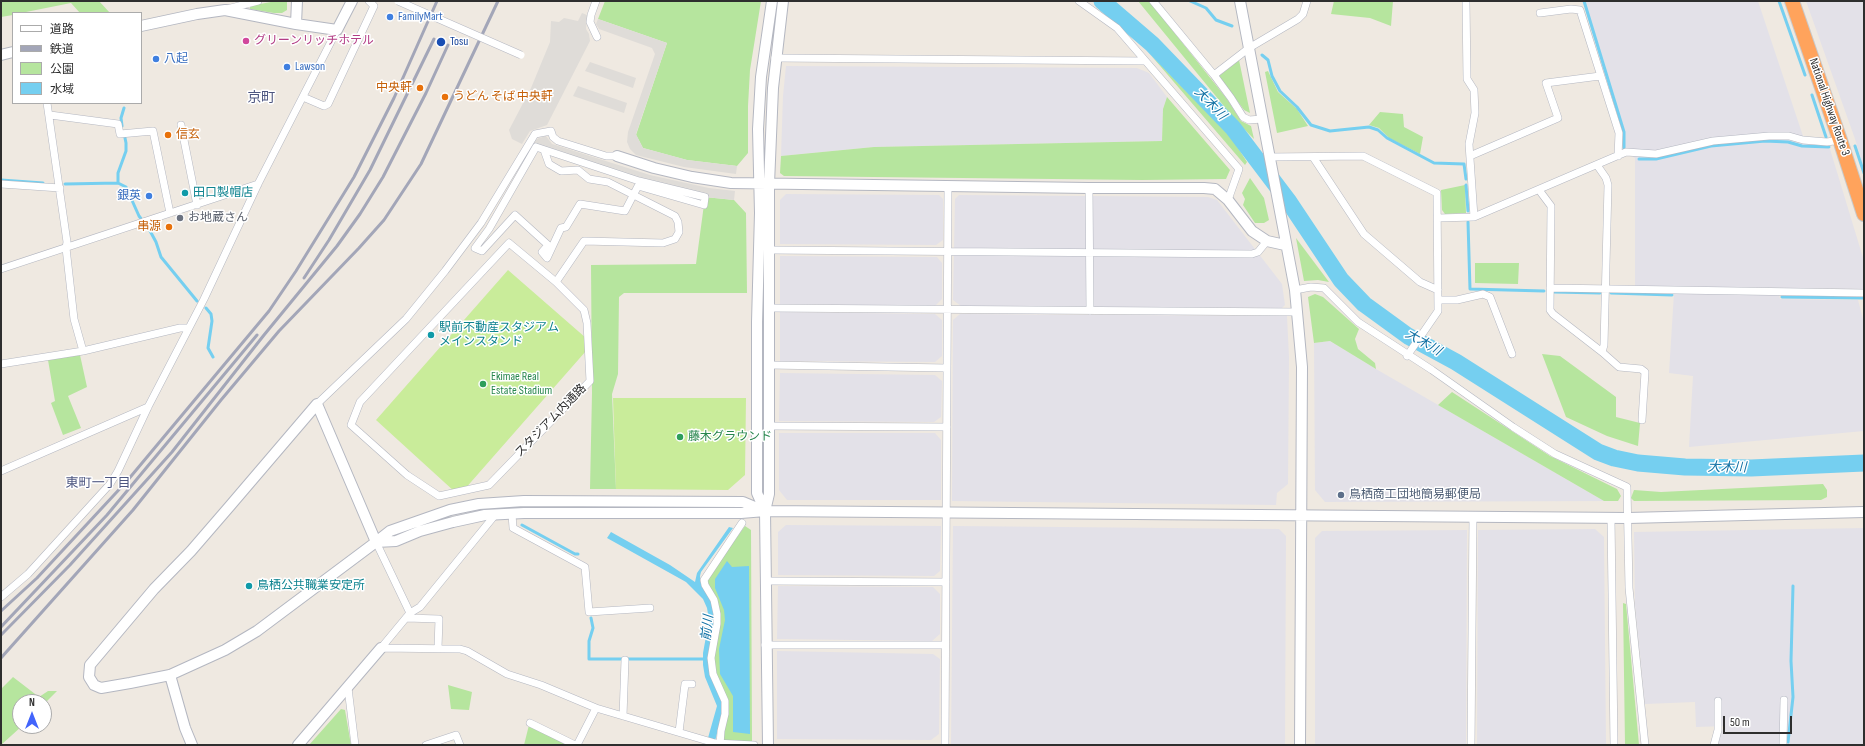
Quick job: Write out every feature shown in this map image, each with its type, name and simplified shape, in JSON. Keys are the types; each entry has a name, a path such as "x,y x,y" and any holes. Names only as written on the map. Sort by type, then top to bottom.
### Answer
{"highway":[{"name":"National Highway Route 3","path":"1792,1 1864,214"}],"street":[{"path":"142,26 197,14 225,10 258,1"},
{"path":"296,24 297,1"},
{"path":"1,597 28,574 110,484 118,472 148,407 204,299 258,184 352,1"},
{"path":"303,97 324,106 328,104 374,6 369,1"},
{"path":"398,1 521,55"},
{"path":"596,1 590,16 590,22 597,37"},
{"path":"768,745 765,645 764,510 769,494 770,250 765,184 758,129 761,77 772,1"},
{"path":"764,510 757,493 757,322 772,88 784,1"},
{"path":"1079,1 1117,28 1239,170 1228,200"},
{"path":"1153,1 1214,75 1243,117 1249,120 1262,119"},
{"path":"1240,1 1295,290 1302,367 1300,745"},
{"path":"1214,75 1249,48 1298,19 1303,14 1308,1"},
{"path":"1466,1 1467,78 1474,90 1475,112 1469,144 1474,217"},
{"path":"1540,13 1571,9 1580,10 1619,134 1618,156"},
{"path":"225,10 296,24 337,30"},
{"path":"1,55 12,52"},
{"path":"776,58 1145,61"},
{"path":"1470,156 1558,118 1546,83 1600,76"},
{"path":"48,104 67,242 66,248 74,319 83,351"},
{"path":"50,115 118,124 123,134 153,131 170,213"},
{"path":"181,125 197,204"},
{"path":"764,510 743,502 524,501 479,504 450,510 390,531 257,630 225,650 170,675 101,688 94,685 89,677 90,665 154,590 215,524 317,404 406,319 481,223 535,134 551,131 553,137 558,141 606,156 617,156 654,168 692,177 730,183 1215,189 1228,200 1252,231 1267,241 1286,245"},
{"path":"1438,218 1474,217 1626,152 1656,154 1713,141 1769,136 1789,136 1803,140 1827,142 1840,140"},
{"path":"536,147 544,150 626,177 680,192 705,197 704,204 638,186 625,211 580,204 566,227 561,228 547,258 542,252 548,245 515,215 482,251 475,248 489,229 536,147"},
{"path":"544,150 548,164 561,171 578,170 589,179 608,182 674,216 678,222 679,232 674,239 663,243 584,241 556,282"},
{"path":"1269,157 1363,156 1437,193 1438,311 1425,328 1409,354"},
{"path":"1313,157 1364,234 1420,282 1438,290"},
{"path":"1597,165 1606,178 1608,185 1604,289 1604,345 1602,352"},
{"path":"622,189 626,177"},
{"path":"1,184 60,188"},
{"path":"1,269 258,184"},
{"path":"945,745 948,186"},
{"path":"1089,188 1090,311"},
{"path":"1539,190 1551,206 1549,306 1553,314 1619,367 1641,369 1645,372 1642,420"},
{"path":"770,250 1252,254 1258,252 1267,241"},
{"name":"スタジアム内通路","path":"509,243 556,282 584,310 587,323 590,381 489,485 440,496 407,475 351,425 360,402 509,243"},
{"path":"1295,290 1311,287 1324,288 1358,322 1409,354 1513,427 1555,454 1627,487 1629,588 1645,745"},
{"path":"1550,288 1864,293"},
{"path":"1438,300 1458,300 1483,294 1490,297 1512,354"},
{"path":"769,308 1297,312"},
{"path":"1,364 83,351 180,328 188,328"},
{"path":"769,365 947,368"},
{"path":"317,404 408,616"},
{"path":"1,471 148,407"},
{"path":"769,426 947,427"},
{"path":"376,542 396,541 453,522 495,515 512,514 741,513 764,510 946,513 1628,518 1864,512"},
{"path":"512,514 513,528 586,567 589,612 650,608"},
{"path":"298,745 408,616 420,607 495,515"},
{"path":"1471,745 1473,516"},
{"path":"1612,518 1614,745"},
{"path":"718,744 725,714 725,701 712,674 711,658 717,624 717,614 714,600 705,585 704,580 742,523"},
{"path":"765,581 946,582"},
{"path":"408,616 439,619 438,648"},
{"path":"765,645 945,645"},
{"path":"381,648 460,649 467,651 507,674 541,685 596,708 679,732 698,741 706,740 718,744 754,745"},
{"path":"623,716 625,660"},
{"path":"170,675 185,728 192,745"},
{"path":"679,732 685,684 692,684"},
{"path":"348,688 355,745"},
{"path":"1783,745 1784,700"},
{"path":"1714,745 1718,730 1718,701"},
{"path":"530,723 576,745 596,708"},
{"path":"426,745 456,735 460,745"}],"shaded area":[{"path":"1583,1 1758,1 1803,136 1830,149 1864,261 1864,289 1635,286 1635,158 1624,150 1622,133"},
{"path":"1806,1 1864,1 1864,169 1855,139"},
{"path":"582,13 587,15 586,29 589,34 590,41 547,125 530,131 522,144 512,139 509,130 531,88 550,42 551,21 559,22 564,18 578,21"},
{"path":"598,19 667,43 636,134 643,148 687,160 737,166 736,174 684,167 636,155 630,149 627,142 628,132 655,54 652,48 599,29 596,24"},
{"path":"590,62 636,78 633,88 585,71"},
{"path":"786,66 1137,68 1149,73 1167,97 1163,109 1162,141 874,147 781,156 783,96"},
{"path":"578,86 627,103 624,113 573,96"},
{"path":"546,136 552,144 650,175 709,188 735,191 734,200 705,197 639,181 532,146 534,141"},
{"path":"786,194 939,195 943,199 943,240 936,245 780,244 780,200"},
{"path":"959,195 1208,197 1217,200 1282,284 1285,305 1282,308 961,306 953,300 955,199"},
{"path":"780,256 937,257 942,263 942,299 935,306 780,304"},
{"path":"1674,293 1779,295 1780,299 1858,300 1864,323 1864,431 1689,447 1693,376 1669,373"},
{"path":"780,312 935,314 942,320 942,356 935,362 780,361"},
{"path":"960,314 1287,316 1289,357 1288,484 1277,493 1276,505 952,501 953,320"},
{"path":"1330,341 1604,501 1325,502 1315,490 1314,343"},
{"path":"780,373 935,375 942,381 941,417 934,422 779,421"},
{"path":"779,433 935,433 941,440 941,500 787,500 779,490"},
{"path":"786,525 941,526 940,571 934,576 778,575 778,532"},
{"path":"953,526 1279,529 1286,536 1285,745 951,745"},
{"path":"1864,528 1864,745 1720,745 1718,741 1724,726 1696,727 1695,702 1645,704 1635,605 1634,532"},
{"path":"1595,529 1604,537 1606,745 1477,745 1478,530"},
{"path":"1467,530 1466,745 1315,745 1315,538 1322,531"},
{"path":"778,586 933,587 940,594 940,634 932,641 777,639"},
{"path":"777,651 933,654 940,659 939,734 931,740 777,739"}],"green space":[{"path":"1,1 99,1 109,12 79,12 71,3 26,12 12,12 12,15 1,17"},
{"path":"276,1 287,1 287,10 282,13 274,13 250,9 250,6"},
{"path":"605,1 761,1 750,70 748,153 737,166 687,160 643,148 636,135 667,43 598,19"},
{"path":"1138,1 1150,2 1227,99 1241,121 1251,126 1254,139 1237,122"},
{"path":"1334,1 1393,1 1391,26 1370,18 1331,14"},
{"path":"1149,53 1231,137 1247,162 1245,165"},
{"path":"1239,60 1250,113 1244,110 1219,76"},
{"path":"1268,71 1278,92 1297,109 1308,126 1277,133 1265,72"},
{"path":"1167,97 1230,170 1226,179 1142,180 784,176 780,173 781,156 874,147 1162,141 1163,109"},
{"path":"1380,112 1403,114 1404,127 1423,137 1420,154 1389,138 1379,128 1369,125"},
{"path":"1250,178 1264,198 1269,220 1264,223 1255,223 1243,205 1245,199 1242,193"},
{"path":"1465,185 1466,213 1445,214 1442,210 1441,190"},
{"path":"705,197 734,200 746,213 747,293 624,293 619,297 618,374 612,394 616,489 590,489 592,393 591,265 696,264"},
{"path":"1296,238 1329,282 1318,280 1304,281"},
{"path":"1475,263 1519,263 1518,284 1475,283"},
{"path":"508,270 586,338 586,351 464,490 455,492 376,420"},
{"path":"1315,294 1323,297 1359,329 1355,339 1358,349 1375,363 1376,369 1330,341 1314,343 1308,297"},
{"path":"1542,354 1560,356 1616,397 1616,417 1640,423 1638,446 1607,436 1566,417"},
{"path":"80,355 87,387 68,396 81,428 63,435 51,403 55,401 48,360"},
{"path":"1452,392 1550,456 1617,489 1621,496 1618,501 1604,501 1438,405"},
{"name":"藤木グラウンド","path":"613,398 746,398 745,475 728,490 616,489"},
{"path":"1823,484 1827,490 1827,497 1821,500 1634,501 1631,498 1634,490 1661,492"},
{"path":"745,526 751,530 752,742 724,741 723,732 728,714 716,675 707,581 708,577"},
{"path":"1623,603 1626,604 1639,745 1625,745"},
{"path":"13,677 35,694 12,694 13,734 1,745 1,689"},
{"path":"448,685 472,692 469,710 451,709"},
{"path":"48,691 57,691 52,696 52,694 44,694"},
{"path":"341,709 345,710 351,745 309,745"},
{"path":"529,725 567,745 524,745"}],"water":[{"name":"前川","path":"729,527 733,528 701,572 700,576 701,584 715,611 708,664 711,678 722,701 721,718 714,745 706,745 717,706 705,677 703,665 703,653 709,620 707,608 703,599 686,582 607,538 611,532 670,565 695,582 697,573"},
{"path":"727,561 732,567 749,566 750,734 733,732 733,696 720,674 719,649 725,620 724,610 715,588 715,579"}],"waterway":[{"name":"大木川","path":"1102,1 1152,44 1233,128 1289,202 1341,280 1364,304 1408,336 1456,362 1598,452 1614,458 1638,463 1685,467 1751,468 1864,463"},
{"path":"1190,1 1206,8 1216,20 1232,26"},
{"path":"1584,1 1624,132 1624,148"},
{"path":"1779,1 1805,75"},
{"path":"1262,55 1268,60 1272,76 1280,91 1297,107 1311,125 1330,131 1369,127 1378,130 1387,138 1434,163 1464,164 1466,179"},
{"path":"1812,95 1826,137"},
{"path":"122,126 121,118 124,108"},
{"path":"118,183 118,173 126,151 124,133"},
{"path":"1639,159 1656,159 1711,146 1765,141 1788,142 1802,146 1829,147"},
{"path":"1855,146 1864,173"},
{"path":"1,180 43,183"},
{"path":"65,184 118,183 126,187 139,216 149,229 156,242 161,257 197,301"},
{"path":"1466,185 1468,211"},
{"path":"1468,222 1470,289 1544,291"},
{"path":"1554,292 1600,293"},
{"path":"1611,293 1672,295"},
{"path":"1782,297 1864,298"},
{"path":"206,308 211,314 212,321 208,348 213,357"},
{"path":"522,525 575,554 578,554"},
{"path":"1788,742 1793,697 1791,661 1793,586"},
{"path":"591,618 593,628 589,641 589,659 706,659"}],"railway":[{"path":"1,611 37,578 127,481 269,311 296,271 354,177 394,98 437,1"},
{"path":"1,658 133,510 221,400 279,331 384,220 421,164 498,1"},
{"path":"304,278 329,240 370,170 434,39"},
{"path":"1,635 70,565 172,452 264,335 337,246 360,214 383,177 426,93 448,45"},
{"path":"1,627 107,515 257,335"}],"place":[{"name":"FamilyMart","path":"390,17"},
{"name":"グリーンリッチホテル","path":"246,41"},
{"name":"Tosu","path":"441,42"},
{"name":"八起","path":"156,59"},
{"name":"Lawson","path":"287,67"},
{"name":"中央軒","path":"420,88"},
{"name":"うどん そば 中央軒","path":"445,97"},
{"name":"信玄","path":"168,135"},
{"name":"田口製帽店","path":"185,193"},
{"name":"銀英","path":"149,196"},
{"name":"お地蔵さん","path":"180,218"},
{"name":"串源","path":"169,227"},
{"name":"駅前不動産スタジアム メインスタンド","path":"431,335"},
{"name":"Ekimae Real Estate Stadium","path":"483,384"},
{"name":"藤木グラウンド","path":"680,437"},
{"name":"鳥栖商工団地簡易郵便局","path":"1341,495"},
{"name":"鳥栖公共職業安定所","path":"249,586"}],"district":[{"name":"京町","path":"261,98"},
{"name":"東町一丁目","path":"98,484"}]}
